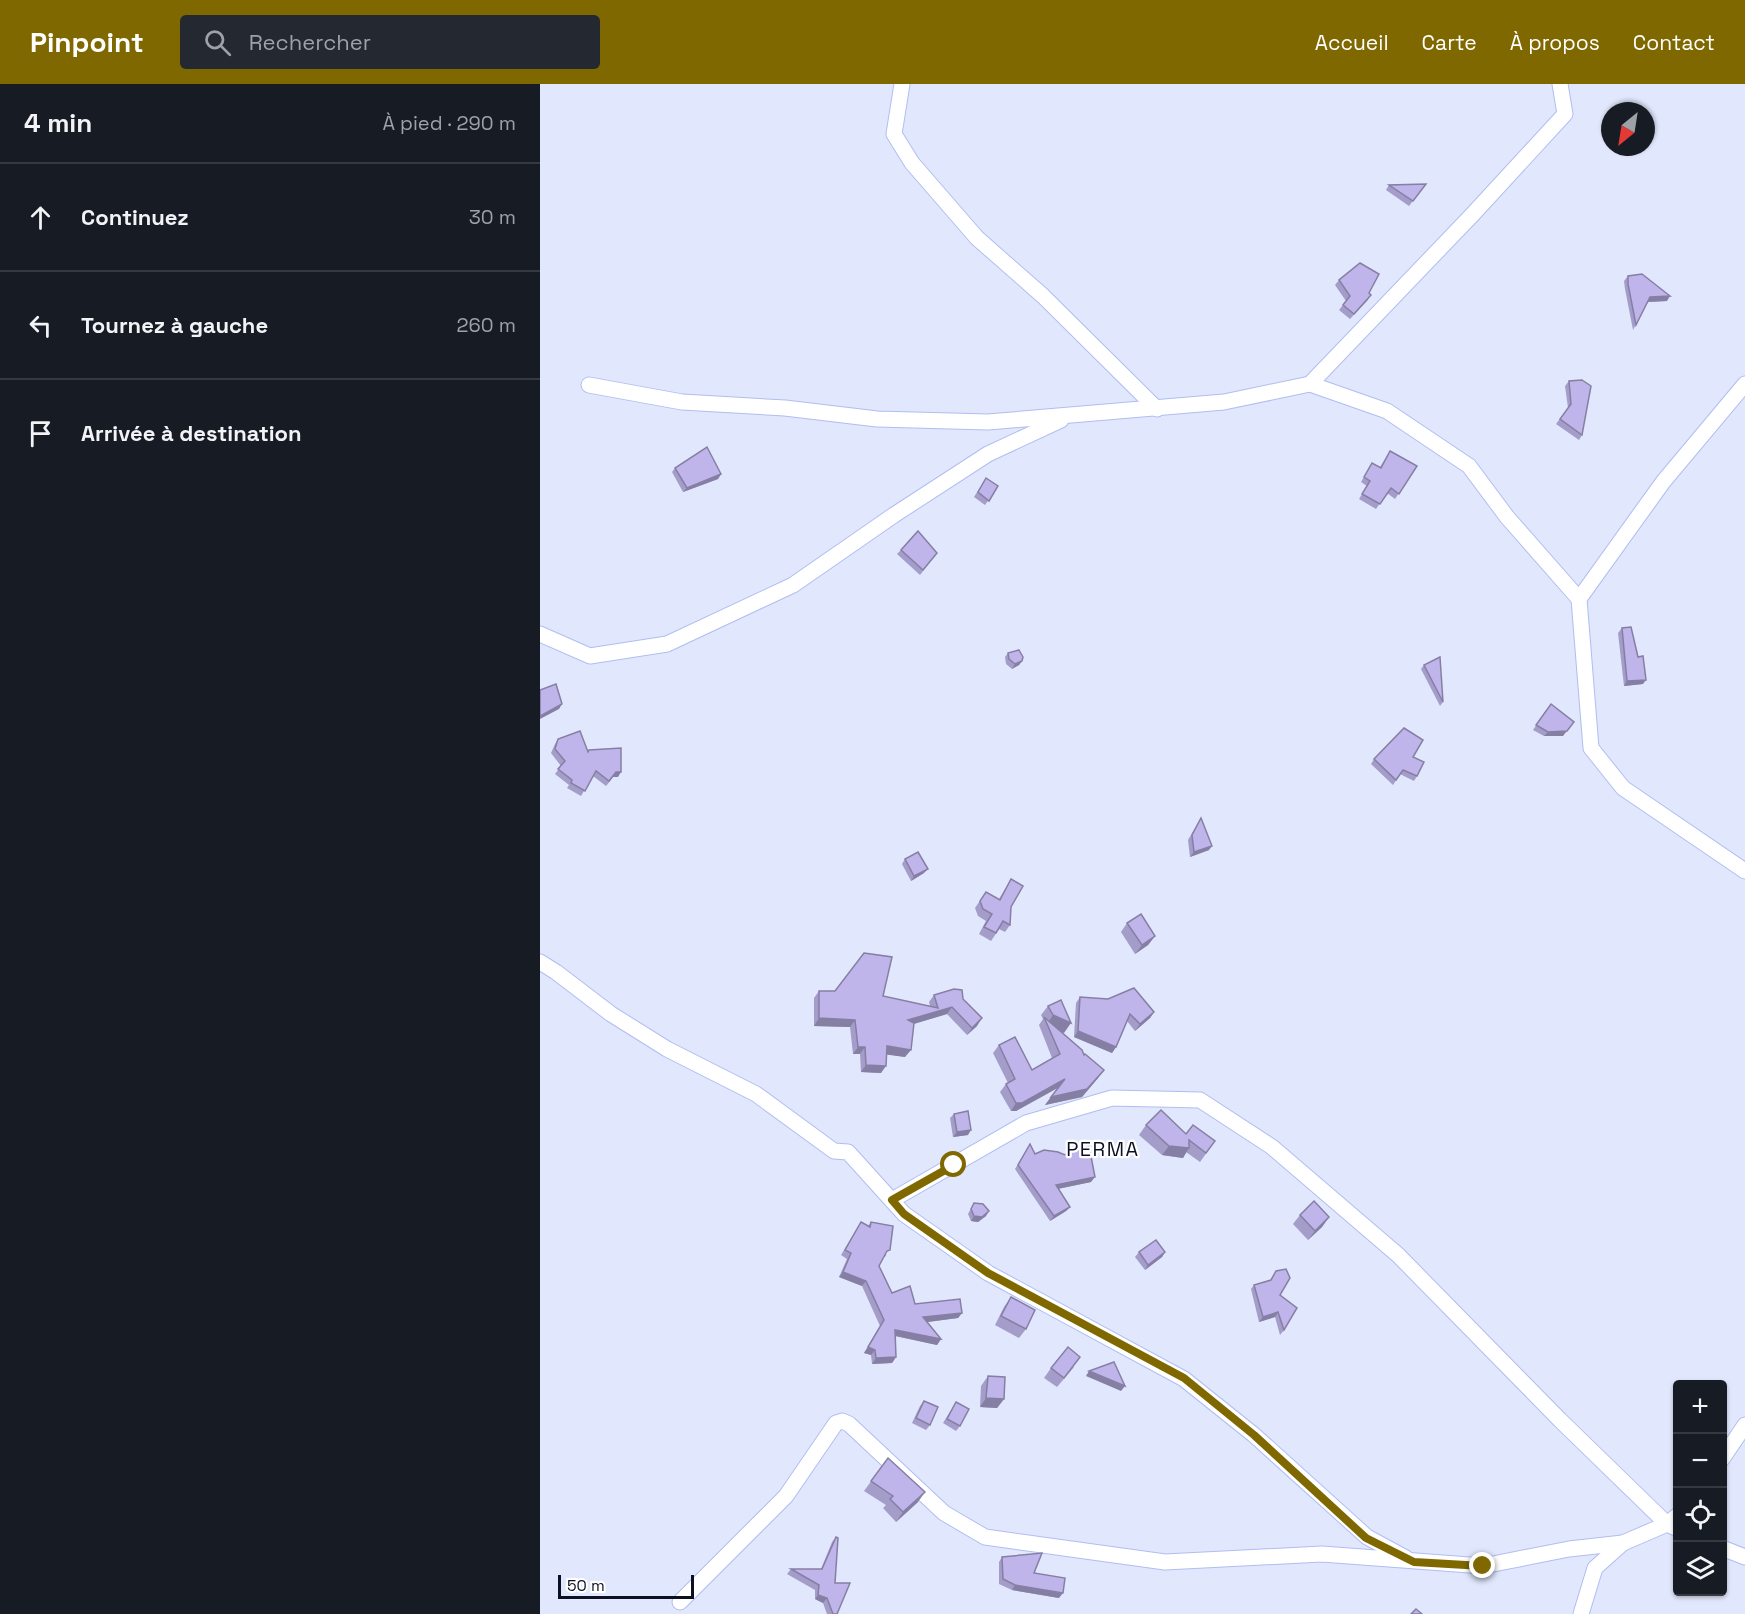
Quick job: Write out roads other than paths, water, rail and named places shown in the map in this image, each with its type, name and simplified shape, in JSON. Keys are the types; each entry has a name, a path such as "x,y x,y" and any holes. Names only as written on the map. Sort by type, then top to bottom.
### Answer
{"street":[{"path":"902,84 894,134 912,163 977,238 1043,296 1157,409"},
{"path":"1310,384 1565,114 1560,84"},
{"path":"589,385 682,402 785,408 877,418 987,422 1224,402 1310,384 1387,411 1469,465 1507,517 1579,599 1591,748 1623,788 1745,871"},
{"path":"1579,599 1663,482 1745,384"},
{"path":"540,634 590,656 667,644 793,585 988,454 1070,416"},
{"path":"540,962 611,1014 667,1049 756,1094 834,1151 848,1152 904,1214 988,1273 1184,1378 1254,1435 1366,1538 1414,1562"},
{"path":"892,1200 1026,1123 1112,1098 1200,1100 1272,1147 1398,1255 1560,1420 1673,1522"},
{"path":"680,1602 786,1496 836,1423 842,1421 849,1424 944,1513 985,1537 1165,1562 1322,1554 1483,1566 1569,1549 1623,1543 1673,1523"},
{"path":"1727,1452 1745,1425"},
{"path":"1581,1614 1595,1568 1623,1543"},
{"path":"1727,1550 1745,1557"}],"district":[{"name":"PERMA","path":"1103,1149"}]}
